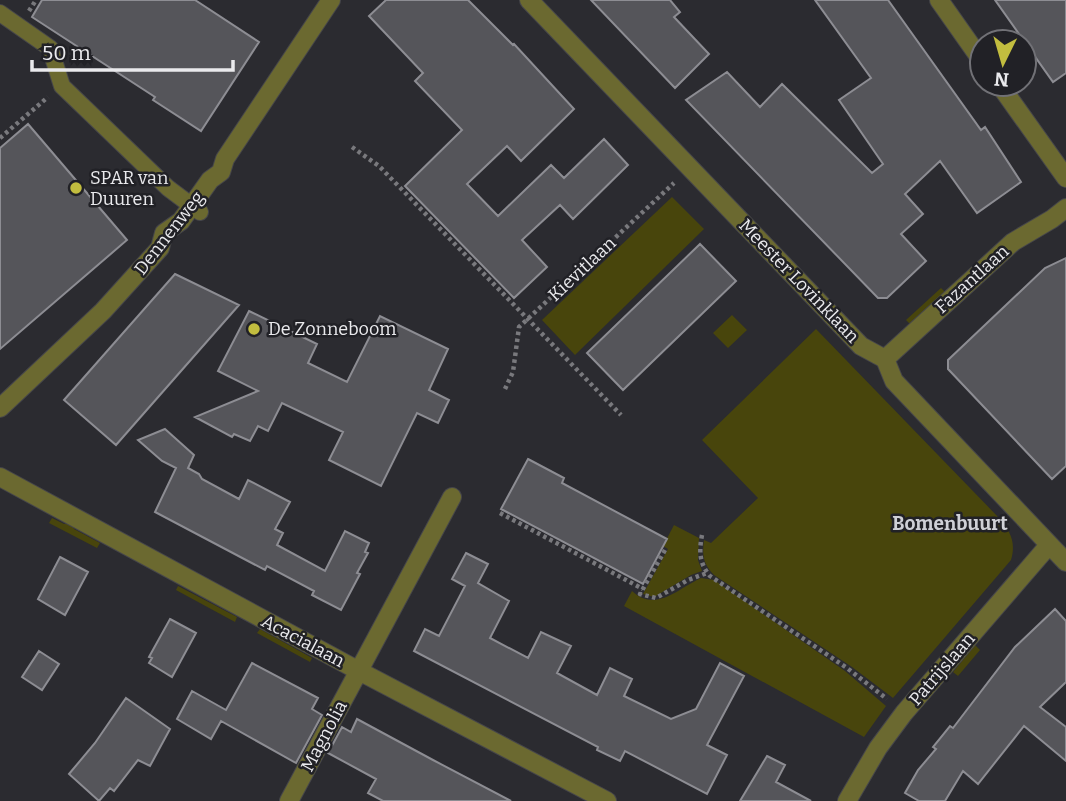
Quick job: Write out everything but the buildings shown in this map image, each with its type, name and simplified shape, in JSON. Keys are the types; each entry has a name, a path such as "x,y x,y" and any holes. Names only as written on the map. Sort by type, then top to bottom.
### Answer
{"street":[{"name":"Dennenweg","path":"0,408 103,311 160,248 164,233 196,209 210,180 221,172 225,159 331,0"},
{"name":"Meester Lovinklaan","path":"529,0 861,346 885,359 894,381 1066,562"},
{"path":"939,0 968,41"},
{"path":"0,13 50,48 62,86 168,188 196,209"},
{"path":"1009,98 1066,178"},
{"name":"Fazantlaan","path":"885,359 1013,242 1066,208"},
{"name":"Acacialaan","path":"0,477 607,801"},
{"path":"359,671 452,497"},
{"name":"Patrijslaan","path":"847,801 878,748 904,713 1049,545"},
{"name":"Magnolia","path":"289,801 359,671"}],"path":[{"path":"0,138 62,86"},
{"path":"352,147 379,166 621,415"},
{"name":"Kievitlaan","path":"505,389 513,372 519,327 691,168"},
{"path":"500,513 643,589"},
{"path":"702,535 700,556 702,567 707,573 847,668 904,713"},
{"path":"664,550 640,594 656,598 707,573"}],"shaded area":[{"path":"672,197 704,229 575,355 542,320"},
{"path":"941,288 945,292 910,324 906,320"},
{"path":"732,315 747,330 728,348 713,333"},
{"path":"816,329 1000,519 1010,533 1013,543 1011,560 893,698 852,667 714,575 704,559 704,540 711,543 758,498 702,440"},
{"path":"52,518 64,524 68,523 100,543 97,548 49,523"},
{"path":"674,525 699,538 698,560 702,571 654,597 643,594 668,549 663,546"},
{"path":"701,578 714,580 845,671 886,706 864,737 624,606 632,591 650,600 658,599"},
{"path":"178,586 237,617 235,622 176,590"},
{"path":"260,629 312,658 310,662 257,633"},
{"path":"975,645 980,650 958,676 953,672"}],"place":[{"name":"SPAR van Duuren","path":"76,188"},
{"name":"De Zonneboom","path":"254,329"}],"district":[{"name":"Bomenbuurt","path":"950,523"}]}
